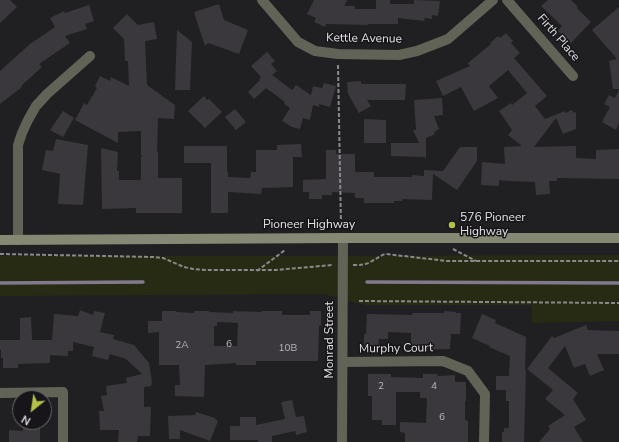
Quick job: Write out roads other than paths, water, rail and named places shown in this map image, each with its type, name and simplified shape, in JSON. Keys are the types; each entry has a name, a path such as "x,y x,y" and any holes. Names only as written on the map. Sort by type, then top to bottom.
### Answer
{"main road":[{"name":"Pioneer Highway","path":"0,240 619,238"}],"street":[{"name":"Kettle Avenue","path":"262,0 298,42 315,51 338,54 399,55 417,51 448,39 493,0"},
{"name":"Firth Place","path":"507,0 573,76"},
{"path":"18,240 18,145 22,133 36,106 47,94 90,56"},
{"name":"Monrad Street","path":"342,442 343,238"},
{"name":"Murphy Court","path":"343,362 443,361 468,371 484,394 484,442"},
{"path":"0,393 64,392 63,442"}],"waterway":[{"path":"0,283 143,282"},
{"path":"367,282 619,283"}],"place":[{"name":"576 Pioneer Highway","path":"452,225"}]}
